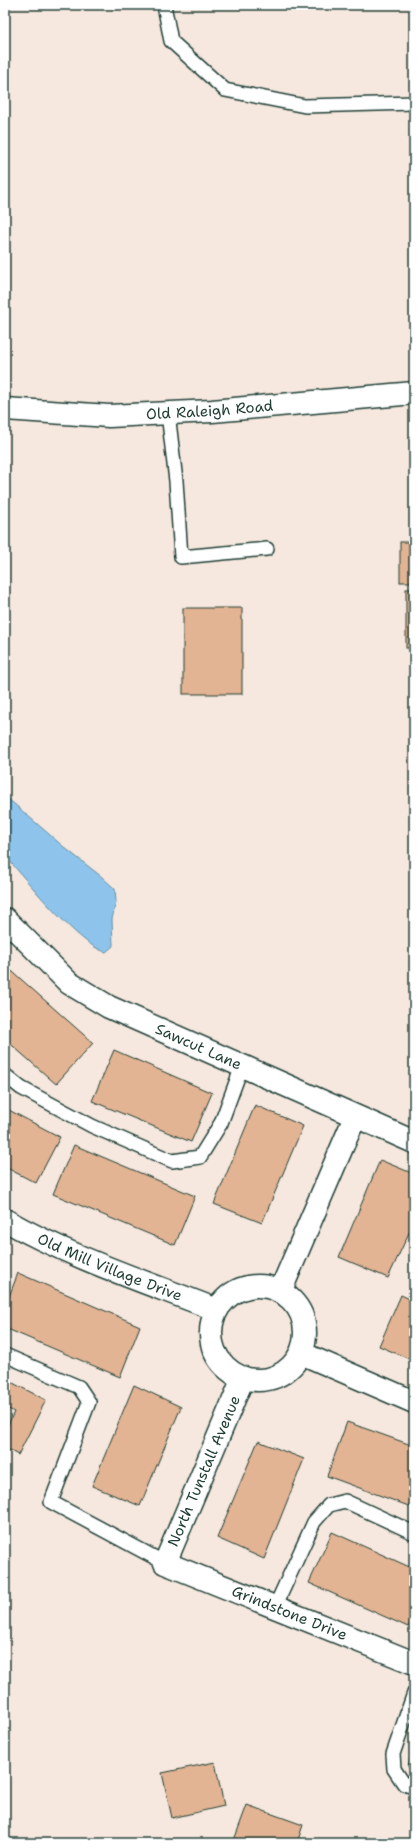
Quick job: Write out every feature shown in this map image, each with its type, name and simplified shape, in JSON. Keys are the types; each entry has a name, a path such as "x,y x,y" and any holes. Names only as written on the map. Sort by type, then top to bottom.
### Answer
{"street":[{"name":"Old Raleigh Road","path":"5,409 109,416 212,411 414,393"},
{"name":"Sawcut Lane","path":"5,919 69,983 109,1007 414,1142"},
{"path":"280,1292 355,1117"},
{"name":"Old Mill Village Drive","path":"5,1220 30,1234 76,1255 217,1310"},
{"name":"North Tunstall Avenue","path":"252,1286 266,1287 280,1292 292,1300 300,1312 305,1326 305,1340 301,1353 293,1365 283,1374 270,1379 256,1380 243,1378 230,1372 220,1362 214,1350 211,1330 217,1310 226,1298 238,1291 252,1286"},
{"path":"301,1353 414,1402"},
{"name":"North Tunstall Avenue","path":"165,1563 243,1378"},
{"name":"Grindstone Drive","path":"165,1563 414,1663"}],"lane":[{"path":"164,5 171,41 225,90 305,106 414,103"},
{"path":"168,413 176,481 181,557 267,549"},
{"path":"5,1076 21,1088 92,1126 172,1161 200,1157 221,1123 242,1066"},
{"path":"5,1355 79,1387 89,1402 51,1502 165,1563"},
{"path":"275,1607 314,1522 329,1505 345,1501 414,1533"},
{"path":"414,1693 393,1754 394,1769 404,1784 414,1787"}],"water":[{"path":"5,796 115,889 116,902 112,919 113,946 106,952 95,947 82,938 68,925 5,856"}],"building":[{"path":"400,542 414,542 414,582 400,582"},
{"path":"406,589 414,589 414,648 406,648"},
{"path":"183,608 242,608 242,694 183,694"},
{"path":"5,965 93,1043 56,1084 5,1039"},
{"path":"114,1050 212,1093 191,1142 92,1101"},
{"path":"255,1105 303,1126 262,1223 214,1204"},
{"path":"5,1108 60,1137 36,1183 5,1167"},
{"path":"74,1145 195,1196 175,1245 53,1194"},
{"path":"380,1160 414,1174 414,1222 388,1278 339,1257"},
{"path":"18,1273 140,1326 120,1377 5,1328 5,1307"},
{"path":"401,1295 414,1301 414,1361 379,1346"},
{"path":"5,1379 46,1400 18,1455 5,1448 5,1431 14,1412 5,1407"},
{"path":"134,1385 181,1407 140,1506 92,1486"},
{"path":"347,1422 414,1446 414,1508 327,1476"},
{"path":"258,1441 304,1459 264,1559 217,1538"},
{"path":"332,1532 414,1569 414,1615 408,1627 309,1583"},
{"path":"414,1743 414,1769 408,1767"},
{"path":"215,1762 224,1806 172,1818 162,1773"},
{"path":"247,1805 303,1825 297,1843 233,1843"}]}
